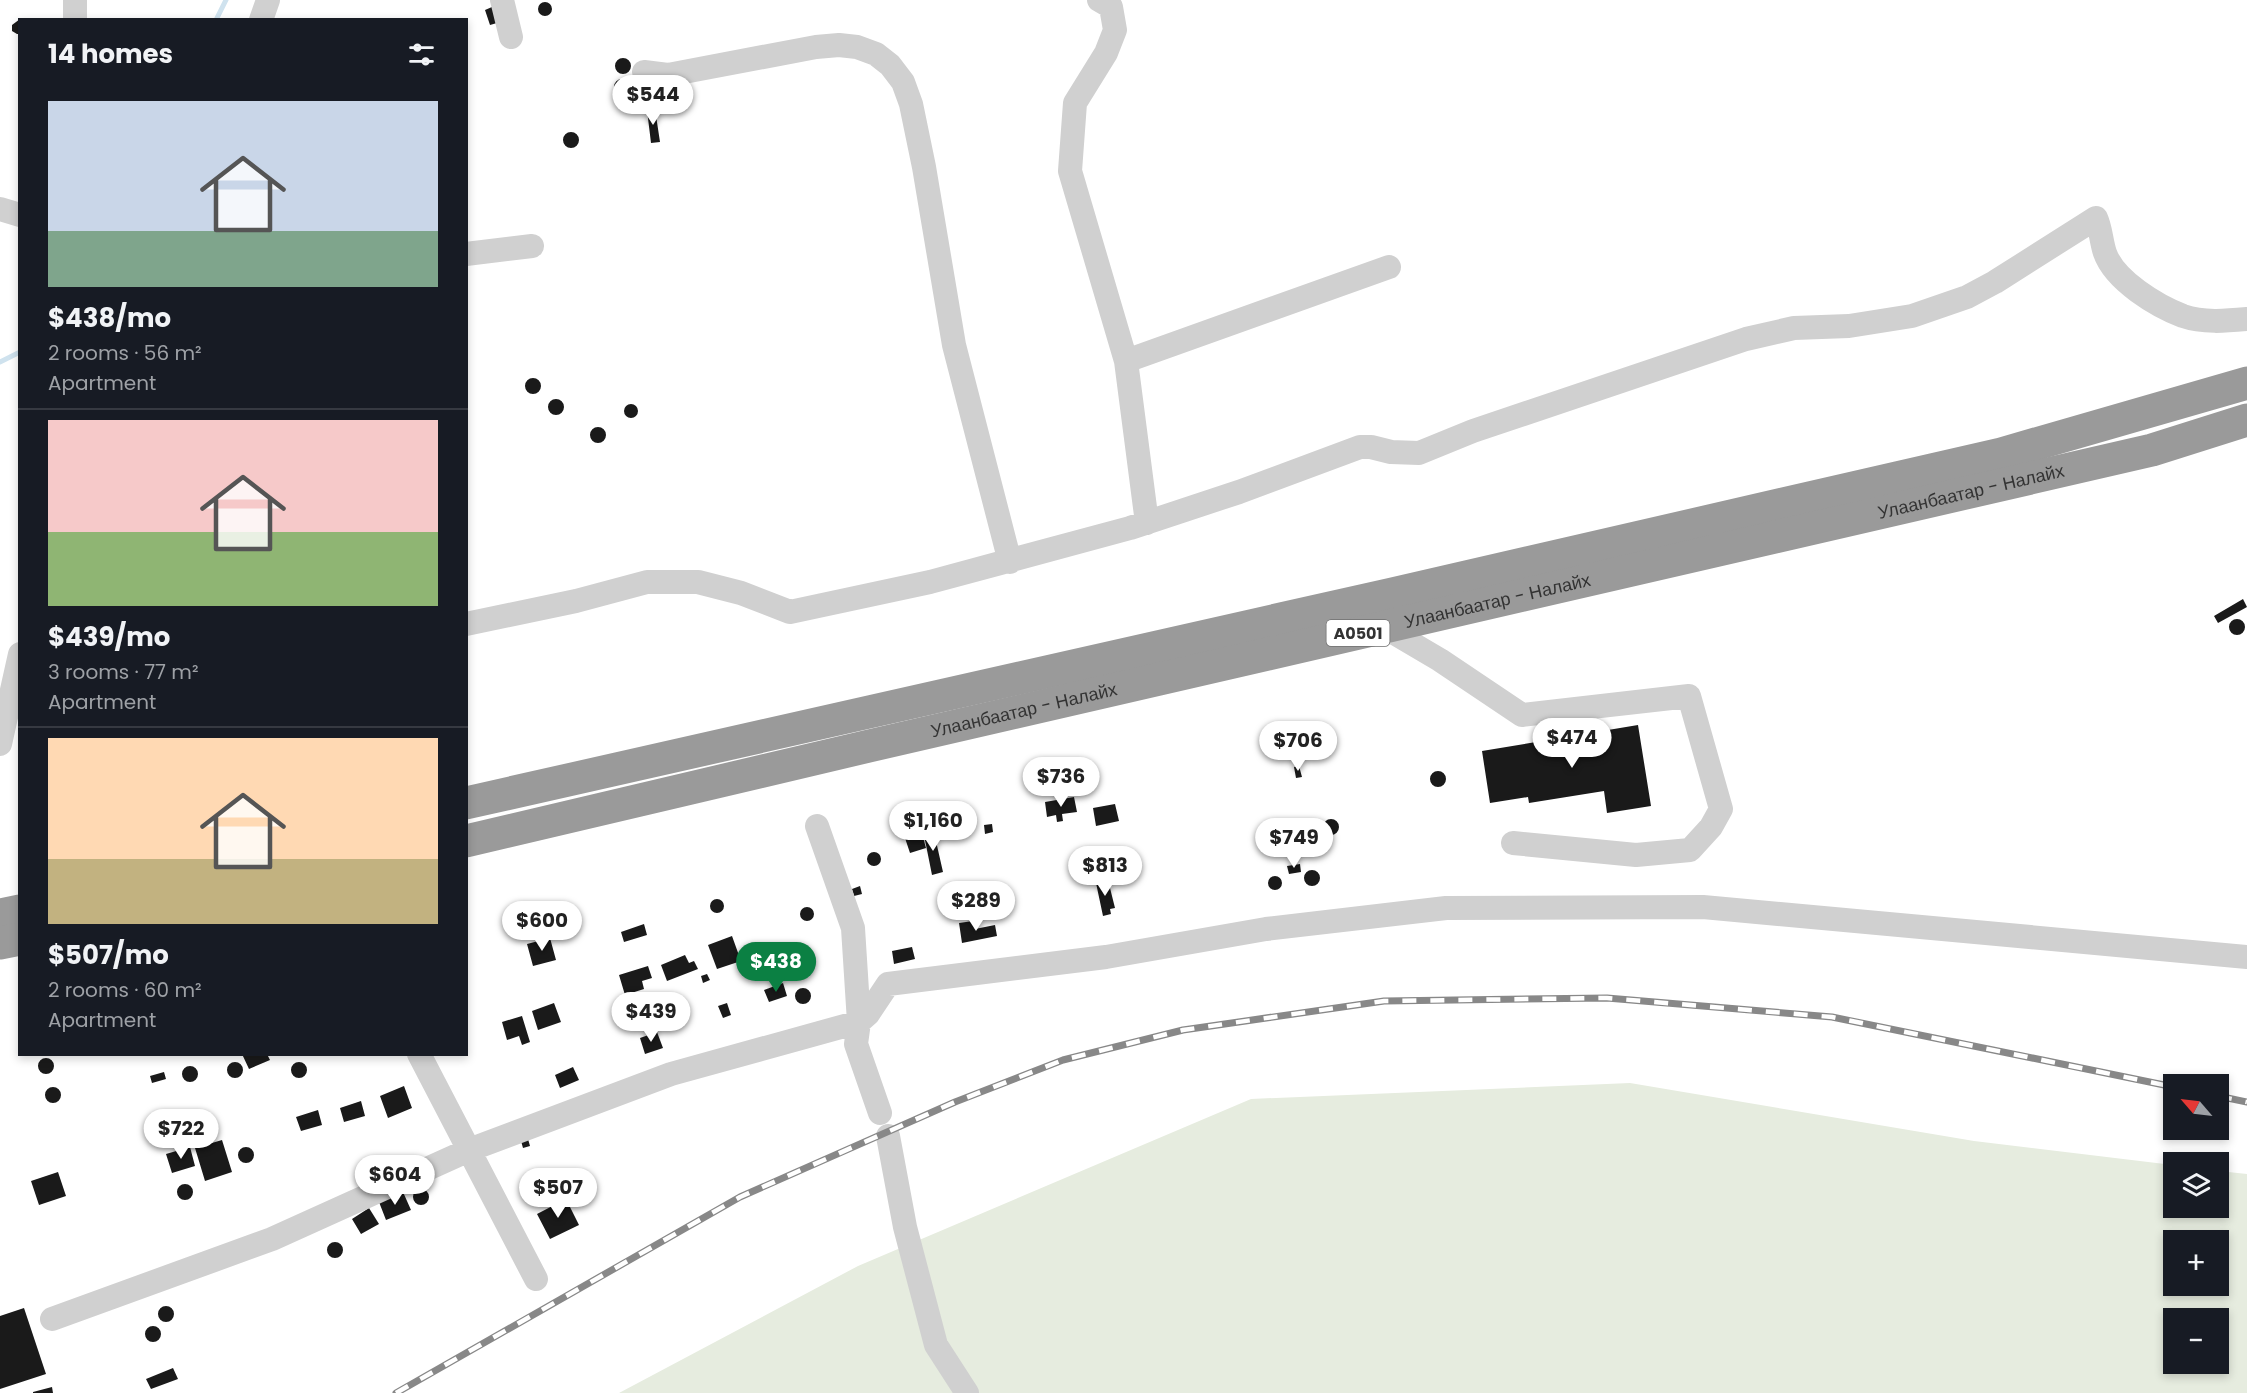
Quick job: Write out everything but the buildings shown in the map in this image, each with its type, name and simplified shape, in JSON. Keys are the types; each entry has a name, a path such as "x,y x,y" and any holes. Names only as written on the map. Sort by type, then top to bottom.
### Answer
{"highway":[{"name":"Улаанбаатар - Налайх","path":"468,803 2001,454 2247,383"},
{"name":"Улаанбаатар - Налайх","path":"468,841 2152,450 2247,420"},
{"path":"0,915 18,911"},
{"path":"0,943 18,939"}],"street":[{"path":"75,0 75,18"},
{"path":"262,18 268,0"},
{"path":"502,0 512,37"},
{"path":"1099,0 1111,7 1115,30 1107,53 1076,103 1070,171 1126,361 1147,523"},
{"path":"644,72 668,75 816,47 839,45 856,47 876,54 890,65 903,82 911,104 924,167 954,345 1010,562"},
{"path":"0,209 18,214"},
{"path":"468,624 576,601 648,582 698,582 741,593 790,612 1010,562 1147,523 1360,447 1391,452 1419,453 1473,431 1746,339 1794,328 1849,326 1912,316 1967,297 1995,282 2096,218 2100,226 2105,254 2118,273 2142,295 2184,316 2220,322 2247,319"},
{"path":"468,254 532,246"},
{"path":"1126,361 1389,267"},
{"path":"1384,627 1440,660 1522,715 1689,696 1721,809 1711,827 1690,850 1636,855 1513,843"},
{"path":"0,744 14,704 14,674 18,661"},
{"path":"817,826 853,928 860,1022 856,1044 880,1113"},
{"path":"52,1318 272,1239 469,1150 671,1074 860,1022 888,984 1106,957 1266,929 1446,908 1703,907 2247,957"},
{"path":"420,1056 536,1279"},
{"path":"888,1136 904,1227 936,1345 967,1393"}],"shaded area":[{"path":"1630,1083 1974,1141 2163,1164 2163,1218 2229,1218 2229,1172 2247,1174 2247,1393 619,1393 858,1266 1251,1099"}],"waterway":[{"path":"217,18 226,0"},
{"path":"0,362 18,353"}],"railway":[{"path":"396,1393 740,1197 955,1102 1063,1060 1183,1030 1384,1001 1607,998 1832,1017 2163,1085"},
{"path":"2229,1098 2247,1102"}]}
